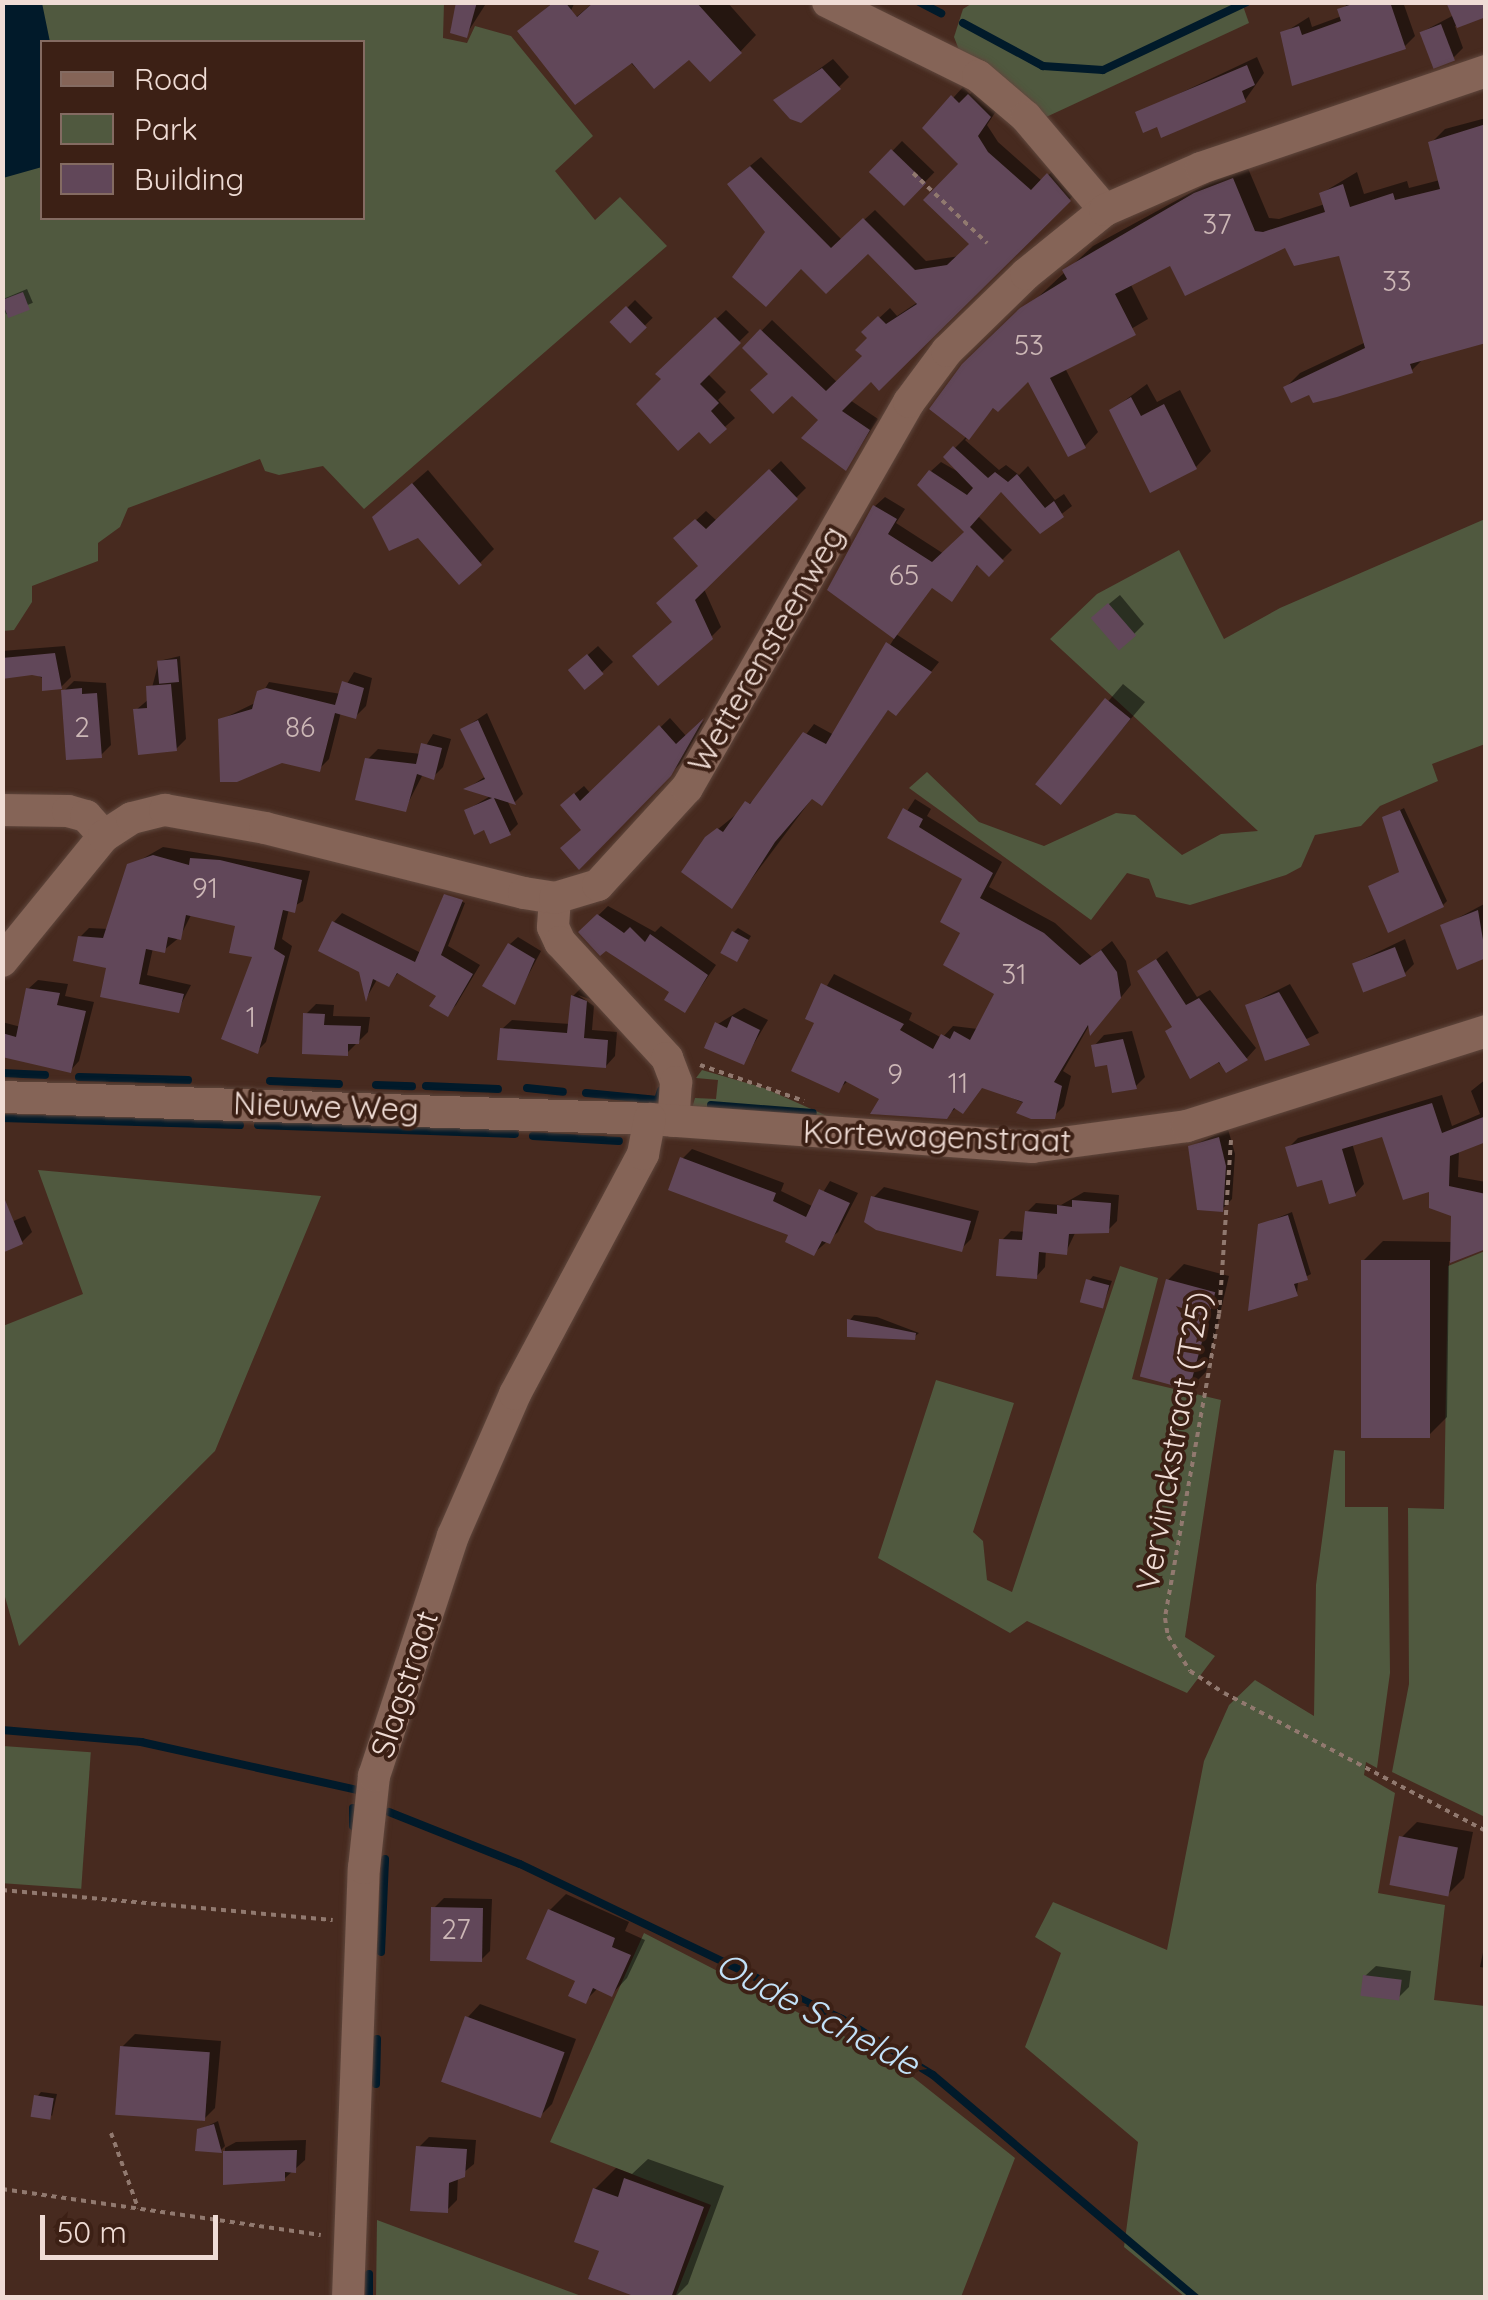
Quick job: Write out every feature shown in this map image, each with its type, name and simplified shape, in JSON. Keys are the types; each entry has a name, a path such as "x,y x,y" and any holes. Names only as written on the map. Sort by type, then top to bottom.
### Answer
{"street":[{"path":"828,2 978,76 1026,117 1104,210"},
{"name":"Wetterensteenweg","path":"554,898 598,885 662,821 936,364 1026,274 1104,210 1201,168 1486,70"},
{"path":"2,810 68,811 86,816 104,836"},
{"path":"2,961 104,836 143,814 192,811 554,898 553,927 560,942 669,1062 676,1082 661,1120"},
{"name":"Kortewagenstraat","path":"661,1120 1032,1148 1112,1141 1226,1116 1486,1031"},
{"name":"Nieuwe Weg","path":"2,1097 661,1120"},
{"name":"Slagstraat","path":"348,2298 362,1922 374,1776 454,1536 515,1394 661,1120"}],"path":[{"path":"914,173 987,243"},
{"path":"669,1062 766,1084 828,1113 838,1134"},
{"name":"Vervinckstraat (T25)","path":"1226,1116 1232,1161 1228,1240 1165,1618 1168,1636 1190,1671 1224,1692 1486,1831"},
{"path":"2,1890 362,1922"},
{"path":"110,2132 138,2208"},
{"path":"2,2190 351,2239"}],"green space":[{"path":"974,2 1242,3 1249,23 1044,118 959,50 954,37 963,9"},
{"path":"2,3 444,3 443,38 467,43 475,26 511,36 593,136 555,171 595,220 620,197 667,246 364,509 323,466 279,475 265,471 260,459 128,508 120,527 98,543 98,561 32,586 32,602 14,630 3,631"},
{"path":"1485,519 1485,744 1432,764 1438,781 1380,806 1361,826 1315,835 1301,867 1286,875 1190,905 1156,897 1149,879 1127,873 1091,920 909,788 927,772 979,822 1044,846 1116,813 1135,815 1182,855 1221,834 1258,831 1050,639 1097,594 1179,550 1224,639 1280,608"},
{"path":"702,1070 764,1088 827,1116 692,1108 695,1098 716,1099 718,1080 696,1078"},
{"path":"38,1170 321,1196 215,1451 19,1646 3,1590 3,1326 83,1294"},
{"path":"1485,1251 1485,1817 1392,1772 1409,1684 1408,1508 1444,1509 1448,1266"},
{"path":"1120,1266 1158,1278 1132,1379 1221,1400 1185,1637 1215,1656 1187,1693 1027,1621 1010,1633 878,1558 936,1380 1014,1403 973,1532 983,1541 987,1580 1012,1592"},
{"path":"1334,1450 1345,1451 1345,1507 1388,1507 1390,1673 1377,1768 1366,1762 1364,1775 1395,1793 1378,1893 1445,1905 1434,2000 1485,2006 1485,2297 1185,2297 1124,2247 1138,2142 1025,2047 1061,1953 1035,1937 1053,1902 1167,1950 1204,1761 1229,1705 1255,1680 1314,1716 1316,1585"},
{"path":"3,1746 91,1752 81,1889 2,1883"},
{"path":"644,1933 894,2062 1015,2158 961,2297 675,2297 711,2205 550,2142"},
{"path":"377,2220 584,2297 376,2297"}],"water":[{"path":"3,2 42,3 50,40 40,40 40,168 3,178"}],"building":[{"path":"456,2 477,2 467,38 450,33"},
{"path":"554,2 565,2 577,17 594,2 696,2 742,53 710,82 689,60 654,89 632,63 575,105 517,31"},
{"path":"1359,2 1390,2 1406,49 1292,86 1280,32 1299,26 1302,35 1341,21 1337,9"},
{"path":"1446,2 1486,2 1486,17 1457,28"},
{"path":"1441,24 1455,60 1434,69 1420,32"},
{"path":"1247,65 1255,85 1242,91 1246,102 1161,138 1157,127 1143,133 1135,112"},
{"path":"822,68 841,89 801,123 790,119 773,100"},
{"path":"968,94 991,117 978,136 988,152 1031,190 1047,173 1071,201 879,391 871,382 842,411 870,430 846,471 801,438 818,420 792,396 773,414 750,390 768,374 742,348 760,329 826,391 862,356 855,350 867,338 861,332 878,316 886,324 917,304 868,254 826,294 801,269 766,307 732,277 765,232 727,184 750,166 831,248 863,218 915,270 947,265 969,244 923,200 958,164 922,128 951,95 959,103"},
{"path":"1486,124 1486,343 1410,364 1413,373 1337,397 1313,403 1309,395 1291,403 1283,387 1365,348 1339,256 1294,266 1285,248 1185,296 1170,266 1115,294 1136,335 1050,378 1086,448 1068,457 1028,382 998,412 993,408 969,440 929,409 962,364 1020,308 1067,279 1062,270 1194,193 1233,178 1255,231 1263,232 1325,212 1319,193 1343,184 1350,207 1393,193 1395,200 1440,189 1428,142"},
{"path":"891,149 926,183 904,206 869,172"},
{"path":"23,292 30,310 8,318 2,300"},
{"path":"626,306 647,328 630,344 609,322"},
{"path":"715,317 741,343 700,384 719,403 711,411 727,429 710,444 699,432 678,451 636,404 661,379 655,374"},
{"path":"1131,397 1141,416 1164,404 1197,469 1150,493 1109,410"},
{"path":"953,446 988,478 995,472 1008,482 1017,474 1045,508 1054,501 1064,517 1040,534 1001,492 970,527 1004,561 989,577 977,565 952,602 932,588 894,639 827,590 873,505 897,519 888,534 932,562 964,532 917,485 929,470 967,495 973,488 943,457"},
{"path":"769,469 798,499 695,600 713,639 658,686 632,656 672,622 656,603 698,566 673,538 695,519 706,529"},
{"path":"412,483 482,565 459,585 418,538 389,551 372,517"},
{"path":"1108,603 1136,635 1119,651 1091,618"},
{"path":"886,642 932,672 896,716 888,710 822,806 812,799 775,842 732,909 681,872 705,837 717,828 723,832 745,801 750,804 803,732 826,744"},
{"path":"55,653 62,689 42,691 42,677 32,675 2,679 2,658"},
{"path":"587,654 604,674 585,690 568,670"},
{"path":"177,659 179,682 159,684 157,661"},
{"path":"342,681 364,688 356,719 335,713 320,772 282,763 237,782 220,782 218,719 252,709 257,691 266,688 335,705"},
{"path":"171,684 177,751 138,755 133,709 147,708 146,686"},
{"path":"82,688 82,694 97,693 102,758 66,760 61,690"},
{"path":"1105,698 1131,719 1061,805 1035,784"},
{"path":"704,718 671,776 579,870 560,848 581,830 560,805 574,793 580,801 659,725 676,744"},
{"path":"478,720 516,805 494,798 511,835 490,844 484,830 474,835 464,810 492,798 463,789 485,779 460,729"},
{"path":"421,743 442,748 434,780 417,774 406,812 355,800 365,758 416,764"},
{"path":"903,808 923,819 919,827 993,873 980,898 1044,933 1080,965 1101,950 1117,972 1121,998 1090,1036 1088,1025 1054,1082 1062,1086 1055,1119 1031,1119 1016,1113 1023,1102 982,1088 963,1114 954,1108 947,1119 870,1114 879,1099 845,1081 839,1093 791,1071 814,1023 805,1019 821,983 904,1024 900,1030 933,1049 941,1034 950,1039 954,1031 970,1040 994,994 943,965 960,933 940,922 962,879 887,838"},
{"path":"1400,810 1444,907 1388,933 1368,886 1399,872 1382,817"},
{"path":"153,855 189,865 190,858 220,860 302,880 295,913 283,910 274,949 285,956 258,1054 221,1039 252,957 229,953 235,926 186,915 181,940 168,937 165,953 146,949 139,984 184,994 179,1013 100,997 106,968 73,961 78,936 103,938 127,864"},
{"path":"444,894 463,900 441,955 473,974 448,1017 429,1006 436,996 397,973 389,987 373,979 366,1002 359,972 318,951 332,921 415,962"},
{"path":"1478,910 1486,958 1457,970 1440,925"},
{"path":"597,914 624,933 630,927 645,942 650,934 708,975 685,1013 664,1000 669,992 606,951 600,956 578,932"},
{"path":"732,931 749,940 737,962 720,953"},
{"path":"508,943 535,959 515,1005 482,986"},
{"path":"1395,947 1406,976 1363,992 1352,963"},
{"path":"1156,959 1186,1005 1199,998 1248,1060 1226,1073 1219,1062 1190,1079 1165,1031 1172,1027 1137,971"},
{"path":"26,988 60,993 57,1005 86,1011 71,1073 2,1057 2,1033 16,1037"},
{"path":"1279,992 1310,1045 1265,1061 1245,1005"},
{"path":"571,995 587,1001 584,1038 608,1040 606,1068 497,1060 500,1028 567,1033"},
{"path":"303,1013 325,1014 324,1025 361,1026 359,1044 348,1044 348,1056 302,1054"},
{"path":"732,1016 760,1030 744,1065 704,1048 715,1022 727,1028"},
{"path":"1123,1039 1137,1089 1112,1093 1107,1065 1095,1067 1091,1045"},
{"path":"1432,1103 1442,1133 1486,1116 1486,1142 1450,1156 1449,1186 1486,1194 1486,1249 1450,1263 1451,1216 1429,1208 1429,1192 1403,1200 1382,1137 1342,1149 1356,1196 1329,1204 1322,1180 1297,1187 1285,1147"},
{"path":"1219,1137 1226,1166 1223,1212 1197,1210 1188,1146"},
{"path":"680,1157 776,1193 773,1201 806,1217 819,1189 850,1203 830,1244 822,1241 814,1256 785,1242 788,1235 668,1190"},
{"path":"2,1195 23,1244 2,1253"},
{"path":"871,1196 971,1221 962,1252 876,1230 864,1222"},
{"path":"1072,1200 1111,1203 1109,1233 1069,1234 1067,1255 1039,1252 1037,1279 996,1276 999,1239 1022,1240 1025,1211 1057,1214 1057,1205 1072,1207"},
{"path":"1288,1215 1308,1280 1294,1284 1298,1296 1248,1311 1258,1224"},
{"path":"1361,1260 1430,1260 1430,1438 1361,1438"},
{"path":"1086,1279 1109,1285 1103,1308 1080,1302"},
{"path":"1166,1279 1215,1292 1189,1390 1140,1377"},
{"path":"847,1319 916,1333 915,1340 847,1337"},
{"path":"1399,1836 1458,1847 1448,1897 1389,1885"},
{"path":"431,1907 483,1908 482,1962 430,1961"},
{"path":"548,1909 615,1938 612,1947 631,1955 612,1997 593,1988 586,2004 568,1996 575,1981 526,1959"},
{"path":"1363,1975 1402,1980 1399,2001 1360,1996"},
{"path":"465,2016 565,2052 541,2118 441,2082"},
{"path":"120,2046 210,2052 205,2121 115,2115"},
{"path":"34,2095 54,2098 50,2120 31,2117"},
{"path":"214,2124 222,2153 195,2151 197,2129"},
{"path":"416,2146 467,2149 465,2177 449,2183 448,2213 410,2211"},
{"path":"297,2150 296,2173 285,2172 285,2181 223,2185 223,2151"},
{"path":"624,2178 704,2207 671,2298 639,2298 588,2279 599,2251 574,2242 593,2188 618,2197"}],"waterway":[{"path":"919,2 941,13"},
{"path":"963,23 1043,66 1103,70 1247,2"},
{"path":"2,1073 45,1075"},
{"path":"79,1077 188,1080"},
{"path":"270,1081 339,1084"},
{"path":"376,1085 412,1086"},
{"path":"426,1086 498,1089"},
{"path":"527,1088 563,1092"},
{"path":"586,1093 658,1100 661,1090"},
{"path":"711,1105 813,1113"},
{"path":"2,1118 240,1125"},
{"path":"258,1125 515,1134"},
{"path":"533,1136 619,1141"},
{"name":"Oude Schelde","path":"2,1730 141,1742 357,1790"},
{"path":"353,1808 353,1826"},
{"name":"Oude Schelde","path":"389,1812 520,1864 842,2019 933,2075 1196,2298"},
{"path":"381,1952 385,1859"},
{"path":"376,2084 377,2039"},
{"path":"369,2274 369,2298"}]}
